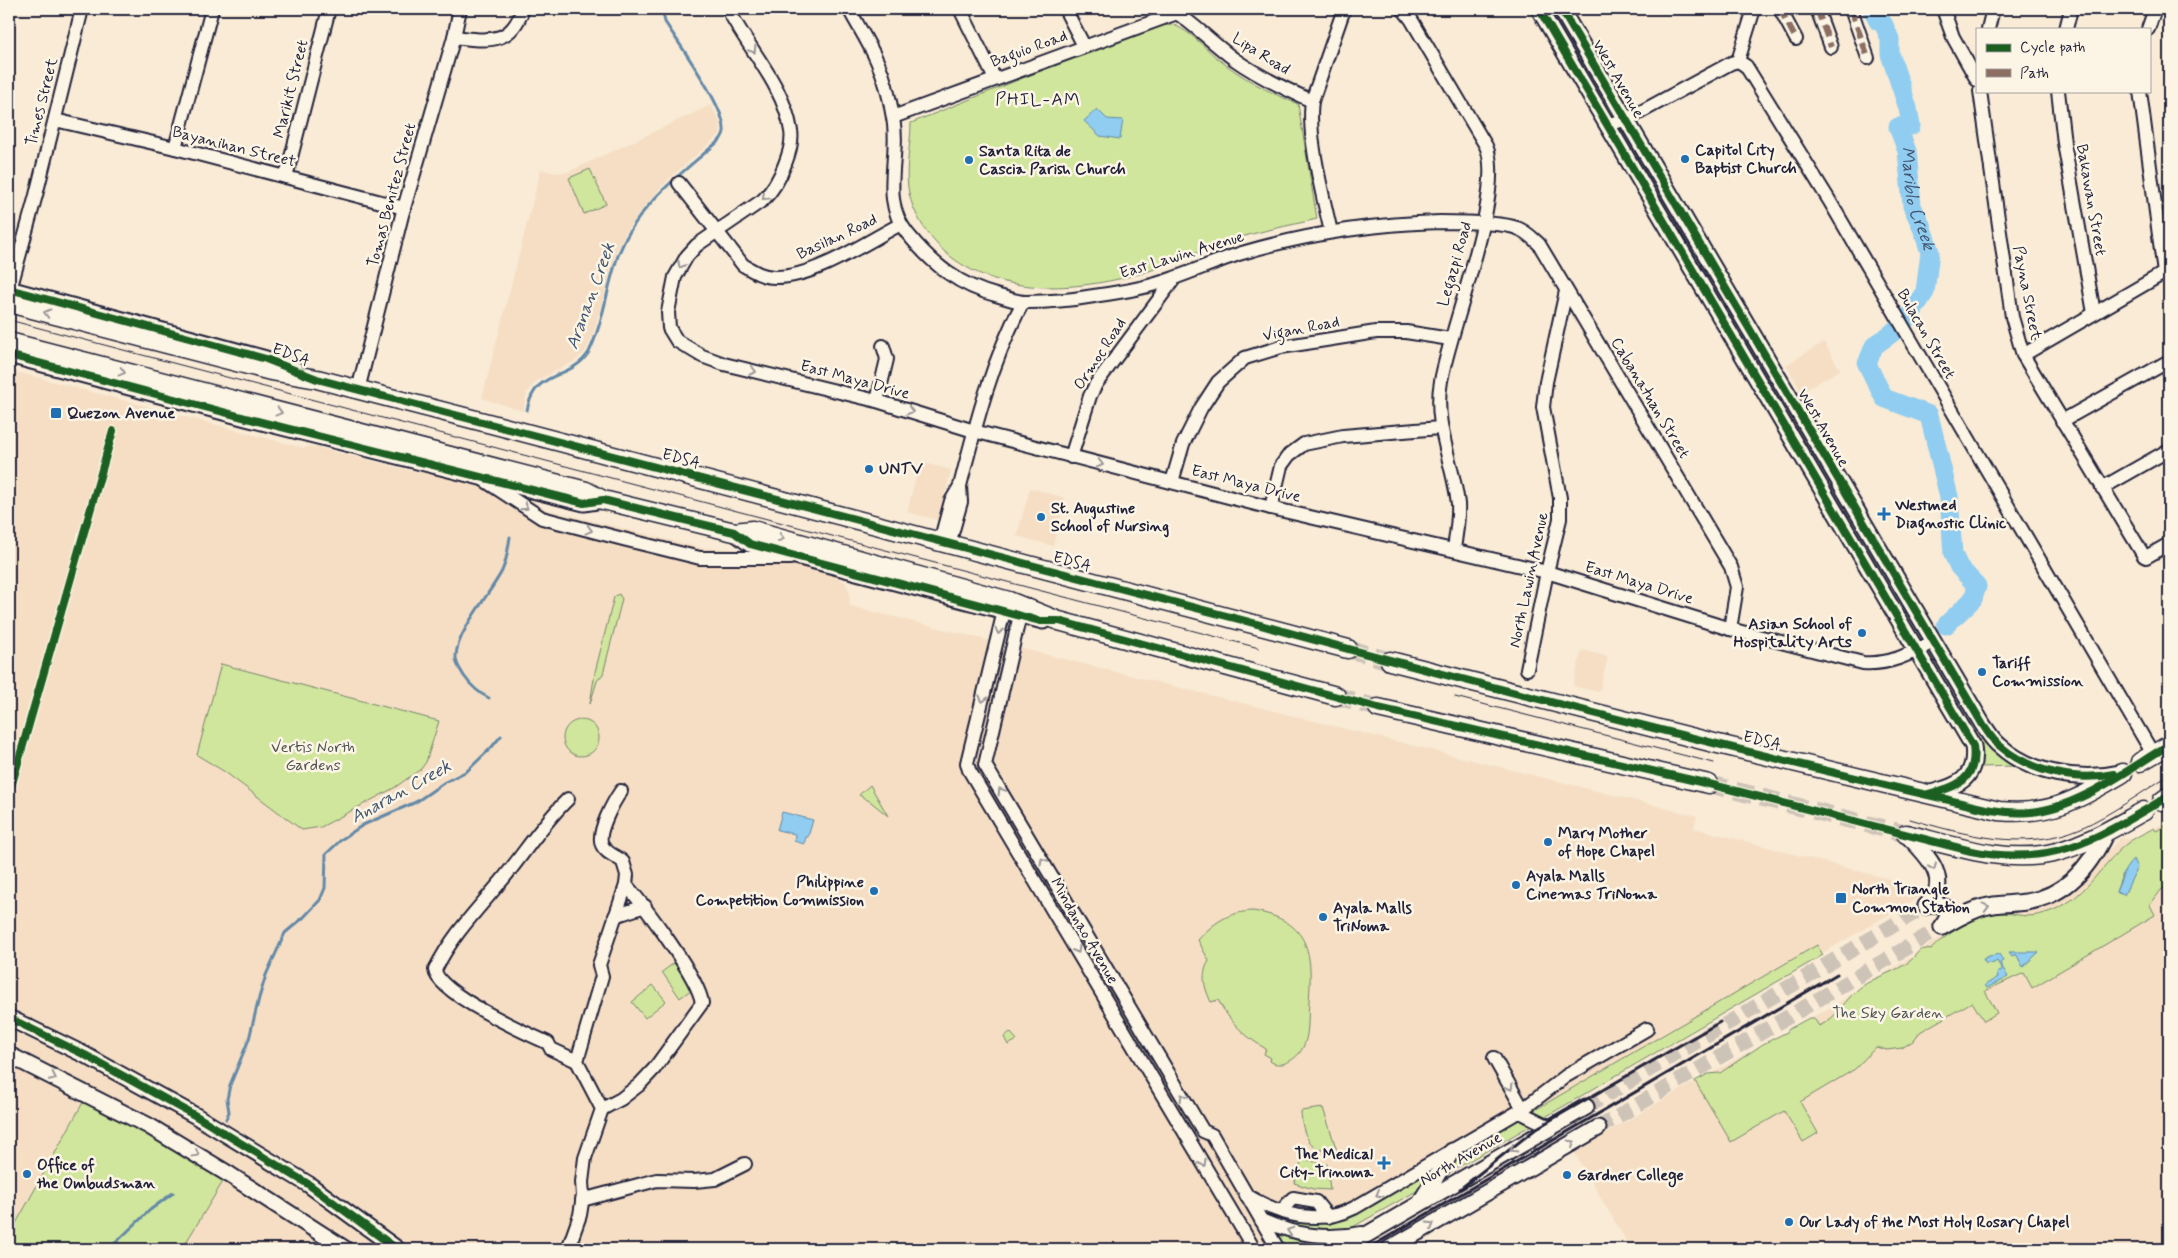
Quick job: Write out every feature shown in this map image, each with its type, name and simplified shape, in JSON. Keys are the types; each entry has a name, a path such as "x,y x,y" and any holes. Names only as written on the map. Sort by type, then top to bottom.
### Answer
{"highway":[{"name":"EDSA","path":"9,294 85,323 271,371 358,390 1348,649"},
{"path":"9,342 586,491 603,500 734,532 753,530 1008,601 1059,620 1336,696"},
{"name":"EDSA","path":"1390,661 1925,795 1999,811 2034,812 2049,810 2072,801 2122,773"},
{"path":"1378,708 1709,784"},
{"path":"2146,758 2169,745"},
{"path":"1906,834 1971,850 2014,857 2060,851 2106,832 2144,811"}],"main road":[{"name":"West Avenue","path":"1539,9 1973,746 1971,772 1964,779 1949,788 1925,795"},
{"name":"West Avenue","path":"1561,9 1933,642 1983,725 1998,746 2025,763 2060,774 2096,777 2122,773"},
{"name":"EDSA","path":"9,294 266,360 299,371 317,380"},
{"path":"9,354 246,418 584,503 603,500"},
{"path":"734,532 750,544 1040,621 1059,620"},
{"path":"1906,834 1927,855 1936,869 1936,889 1933,898 1926,906 1940,904 1946,908 1948,917 1942,927 1982,907 2027,902 2045,897 2061,889 2089,864 2106,832"},
{"path":"9,1018 85,1055 196,1116 308,1184 397,1249"},
{"path":"9,1056 149,1126 245,1184 345,1249"},
{"name":"North Avenue","path":"1330,1249 1350,1245 1586,1107"},
{"path":"1389,1249 1598,1128"},
{"path":"1419,1204 1452,1151"}],"street":[{"name":"Times Street","path":"9,294 82,9"},
{"path":"175,148 212,9"},
{"name":"Marikit Street","path":"286,177 329,9"},
{"name":"Tomas Benitez Street","path":"358,390 404,208 454,37 460,9"},
{"path":"454,37 492,41 514,26 523,9"},
{"name":"East Maya Drive","path":"728,9 776,88 784,107 791,138 789,154 780,178 772,191 763,200 697,245 687,256 674,277 668,323 677,340 687,348 724,364 877,401 974,431 1071,457 1271,508 1547,572 1730,629 1863,663 1875,664 1902,658 1933,642"},
{"path":"849,9 877,61 893,117 895,127 893,202 901,224"},
{"path":"960,9 995,79"},
{"path":"1065,9 1084,46"},
{"path":"1330,232 1310,113 1312,101 1344,9"},
{"name":"Legazpi Road","path":"1403,9 1411,18 1489,152 1491,168 1484,224 1450,339 1440,383 1440,428 1458,504 1454,549"},
{"path":"1608,124 1626,120 1722,66 1738,61 1754,9"},
{"path":"1780,9 1796,38"},
{"path":"1817,9 1831,48"},
{"path":"1851,9 1868,58"},
{"path":"1943,9 1952,37 1976,78"},
{"path":"1988,28 1993,9"},
{"path":"2066,28 2071,9"},
{"path":"2148,28 2155,9"},
{"name":"Baguio Road","path":"893,117 1176,11"},
{"name":"Lipa Road","path":"1176,11 1242,64 1276,84 1312,101"},
{"name":"Bulacan Street","path":"1738,61 1746,66 1754,78 1830,200 1905,329 2146,758"},
{"name":"Payna Street","path":"1980,92 2012,316 2023,355 2143,555 2146,557 2169,544"},
{"name":"Bakawan Street","path":"2058,92 2064,143 2094,313"},
{"path":"2023,355 2167,271 2140,92"},
{"name":"Bayanihan Street","path":"54,120 175,148 404,208"},
{"name":"Basilan Road","path":"679,183 743,265 756,273 776,278 820,267 901,224"},
{"name":"East Lawin Avenue","path":"901,224 937,264 966,286 1023,302 1071,300 1126,291 1174,278 1242,253 1330,232 1392,223 1451,222 1484,224"},
{"name":"Cabanatuan Street","path":"1484,224 1515,227 1529,235 1539,244 1732,567 1737,586 1730,629"},
{"name":"Ormoc Road","path":"1071,457 1090,396 1096,384 1174,278"},
{"name":"North Lawin Avenue","path":"1527,669 1547,572 1559,527 1561,510 1543,407 1546,382 1566,291"},
{"path":"944,543 961,502 960,486 974,431 1005,338 1023,302"},
{"name":"Vigan Road","path":"1172,482 1183,444 1201,408 1218,382 1245,358 1281,347 1376,332 1406,332 1450,339"},
{"path":"877,401 887,359 883,346"},
{"path":"2062,421 2169,361"},
{"path":"1271,508 1281,466 1289,454 1304,444 1343,436 1440,428"},
{"path":"2102,488 2169,450"},
{"path":"478,476 542,518 700,558 805,558"},
{"name":"Mindanao Avenue","path":"1004,611 967,763 969,770 1249,1246"},
{"name":"Mindanao Avenue","path":"1020,615 985,765 1203,1131 1212,1135 1278,1249"},
{"path":"994,652 1003,650 1010,657"},
{"path":"577,1060 602,976 599,965 626,885 627,875 623,862 601,845 608,812 622,791"},
{"path":"568,799 550,816 503,879 470,916 444,952 435,970 438,980 482,1011 548,1043 551,1049 577,1060 602,1109"},
{"path":"568,1249 580,1215 585,1158 602,1109 621,1099 639,1085 654,1069 702,1003 698,986 645,906 626,885"},
{"path":"615,916 645,906"},
{"path":"1246,1195 1281,1211 1307,1217 1328,1217 1354,1208 1520,1111 1566,1076 1647,1029"},
{"path":"1494,1058 1520,1111 1550,1128"},
{"path":"582,1200 657,1180 694,1181 715,1179 745,1164"},
{"path":"1261,1220 1310,1236 1341,1237 1372,1232"}],"shaded area":[{"path":"711,105 721,124 720,134 668,180 644,207 628,229 617,250 592,338 585,352 575,361 536,381 527,393 523,411 482,398 541,169 555,173 568,172"},
{"path":"1824,342 1840,370 1802,392 1786,365"},
{"path":"9,370 304,448 311,446 416,472 434,473 529,498 545,509 701,548 732,549 832,575 845,582 849,591 850,606 1697,816 1694,828 1931,890 1312,1249 9,1249"},
{"path":"920,462 951,470 938,520 907,512"},
{"name":"St. Augustine School of Nursing","path":"1030,488 1065,498 1053,546 1017,536"},
{"path":"1582,650 1608,657 1599,692 1573,686"},
{"path":"2169,820 2169,1249 1631,1249 1574,1152 1675,1093 1838,1003 1953,930 1973,910 1991,908 2024,913 2044,908 2073,884 2121,838 2136,840"}],"green space":[{"path":"1174,25 1191,35 1217,58 1246,78 1298,104 1317,219 1242,237 1139,274 1115,280 1064,287 1038,287 1013,284 989,277 966,267 938,246 916,214 908,187 907,171 911,123 1152,26"},
{"path":"590,169 606,204 584,214 569,178"},
{"path":"619,594 622,599 603,674 597,681 590,704 595,672 614,597"},
{"name":"Vertis North Gardens","path":"221,664 439,721 426,762 421,769 394,788 321,827 302,830 225,772 197,755"},
{"path":"581,720 588,721 594,725 598,731 598,745 594,751 588,755 581,756 574,755 568,751 564,745 563,738 564,731 568,725 574,721"},
{"path":"1985,739 2014,762 2015,766 1980,767 1983,754 1979,740"},
{"path":"870,785 888,816 859,795"},
{"name":"The Sky Garden","path":"2169,824 2169,885 2161,890 2150,905 2155,915 2032,988 2024,973 1985,991 1997,1013 1984,1021 1972,1002 1920,1032 1913,1041 1902,1048 1887,1050 1876,1047 1855,1069 1800,1102 1818,1133 1803,1142 1784,1111 1731,1142 1695,1081 1708,1074 1720,1073 1763,1044 1809,1018 1814,1018 1819,1026 1826,1022 1861,987 1904,965 1913,959 1920,950 1931,950 1942,939 1969,922 1992,913 2032,916 2061,907 2082,892 2128,842 2154,828 2156,831","holes":["2134,871 2124,895 2116,892 2122,875"]},
{"path":"1253,911 1272,915 1286,922 1297,931 1304,941 1308,954 1310,984 1307,1036 1301,1051 1296,1057 1283,1064 1276,1064 1270,1061 1271,1058 1264,1054 1266,1049 1238,1028 1218,1000 1211,1002 1205,987 1204,977 1209,961 1198,940 1222,919 1237,913"},
{"path":"1817,945 1823,955 1540,1120 1528,1114"},
{"path":"674,963 692,989 680,998 662,972"},
{"path":"653,985 666,1001 645,1018 632,1002"},
{"path":"1010,1032 1017,1040 1008,1045 1004,1037"},
{"path":"86,1097 227,1175 182,1249 175,1245 172,1249 9,1249 9,1236"},
{"path":"1323,1108 1337,1151 1327,1151 1314,1146 1305,1135 1301,1111"},
{"path":"1523,1117 1535,1123 1438,1179 1450,1159"},
{"path":"1302,1159 1327,1164 1330,1190 1313,1189 1294,1183"},
{"path":"1442,1164 1429,1184 1351,1228 1332,1231 1313,1230 1276,1220 1279,1218 1313,1224 1341,1221"},
{"path":"1275,1232 1299,1241 1330,1245 1323,1249 1286,1249"}],"water":[{"path":"1097,109 1107,119 1123,120 1120,139 1100,136 1084,121"},
{"path":"782,812 813,820 804,844 794,841 795,834 777,830"},
{"path":"2133,859 2137,868 2124,895 2116,892 2125,870"},
{"path":"2009,952 2039,952 2023,967 2016,954 2012,956"},
{"path":"1999,954 2003,961 2000,963 2008,977 1987,988 1985,985 1998,977 1997,973 2002,970 1997,961 1992,964 1990,962 1986,964 1983,959"}],"waterway":[{"name":"Aranan Creek","path":"527,410 531,396 538,387 573,368 589,352 598,328 619,253 637,219 662,190 720,140 724,133 722,119 717,106 700,75 665,22 662,9"},
{"name":"Mariblo Creek","path":"1872,9 1878,21 1883,23 1890,39 1890,54 1908,108 1911,126 1898,127 1907,151 1912,206 1930,252 1925,292 1911,314 1892,333 1874,346 1867,364 1884,398 1929,415 1949,497 1953,554 1959,567 1977,586 1973,599 1946,625"},
{"name":"Anaran Creek","path":"489,698 478,691 467,680 458,666 456,655 458,645 468,624 502,571 510,537"},
{"name":"Anaran Creek","path":"226,1119 229,1112 227,1099 230,1085 249,1039 266,975 285,933 320,900 325,888 326,854 342,839 363,825 416,802 445,782 467,771 501,736"},
{"name":"Anaran Creek","path":"109,1249 150,1210 173,1193"}],"tunnel":[{"path":"1348,649 1390,661"},
{"path":"1336,696 1378,708"},
{"path":"1709,784 1906,834"},
{"path":"1586,1107 1926,906"},
{"path":"1598,1128 1942,927"}],"tram line":[{"path":"9,320 1259,648"},
{"path":"1455,697 1714,763"},
{"path":"1910,819 1974,835 2017,840 2039,839 2081,828 2126,803 2169,775"}],"railway":[{"path":"1367,1249 1837,974"},
{"path":"1460,1189 1537,1128 1720,1022"}],"marked path":[{"path":"1780,9 1796,39"},
{"path":"1817,9 1831,47"},
{"path":"1851,9 1868,58"}],"cycle path":[{"path":"1539,9 1973,746 1974,758 1968,775 1955,785 1928,794"},
{"path":"1561,9 1983,725 1997,744 2012,755 2039,768 2069,776 2084,777 2114,774"},
{"path":"9,289 266,359 317,379 1534,698 1977,807 2020,813 2049,809 2067,803 2103,786 2169,745"},
{"path":"9,355 246,418 584,503 603,500 734,532 750,544 1040,621 1059,621 1378,708 1709,784 1971,851 2001,855 2028,855 2053,852 2098,836 2169,796"},
{"path":"9,794 113,431"},
{"path":"9,1018 85,1055 196,1116 308,1184 397,1249"}],"place":[{"name":"Capitol City Baptist Church","path":"1685,159"},
{"name":"Santa Rita de Cascia Parish Church","path":"969,160"},
{"name":"Quezon Avenue","path":"56,413"},
{"name":"UNTV","path":"869,469"},
{"name":"Westmed Diagnostic Clinic","path":"1884,514"},
{"name":"St. Augustine School of Nursing","path":"1041,517"},
{"name":"Asian School of Hospitality Arts","path":"1862,633"},
{"name":"Tariff Commission","path":"1982,672"},
{"name":"Mary Mother of Hope Chapel","path":"1548,842"},
{"name":"Ayala Malls Cinemas TriNoma","path":"1516,885"},
{"name":"Philippine Competition Commission","path":"874,891"},
{"name":"North Triangle Common Station","path":"1841,898"},
{"name":"Ayala Malls TriNoma","path":"1323,917"},
{"name":"The Medical City-Trinoma","path":"1384,1163"},
{"name":"Office of the Ombudsman","path":"27,1174"},
{"name":"Gardner College","path":"1567,1175"},
{"name":"Our Lady of the Most Holy Rosary Chapel","path":"1789,1222"}],"district":[{"name":"PHIL-AM","path":"1038,100"}]}
